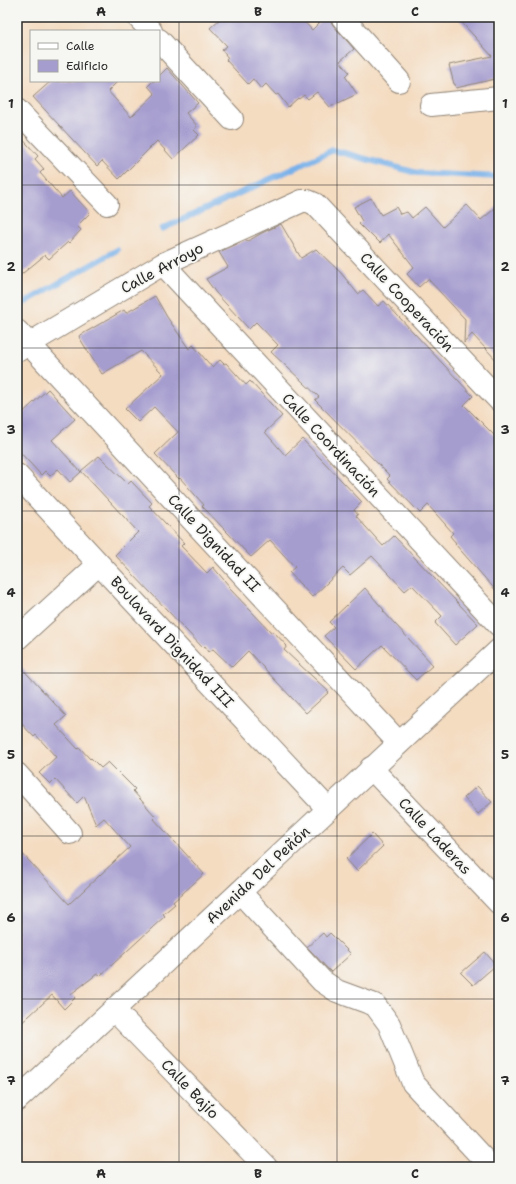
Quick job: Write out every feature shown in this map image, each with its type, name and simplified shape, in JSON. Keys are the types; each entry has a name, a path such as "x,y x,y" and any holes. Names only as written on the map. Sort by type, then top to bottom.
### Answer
{"street":[{"path":"138,17 150,30"},
{"path":"342,17 400,81"},
{"path":"160,41 232,119"},
{"path":"431,105 499,98"},
{"path":"17,110 107,204"},
{"name":"Calle Arroyo","path":"21,342 163,264 302,201 308,201 315,204"},
{"name":"Calle Cooperación","path":"315,204 499,400"},
{"name":"Calle Coordinación","path":"163,264 499,625"},
{"name":"Calle Dignidad II","path":"21,342 399,743"},
{"name":"Boulavard Dignidad III","path":"17,475 328,809"},
{"path":"17,639 99,564"},
{"name":"Avenida Del Peñón","path":"17,1100 499,650"},
{"name":"Calle Laderas","path":"371,768 499,903"},
{"path":"17,774 70,833"},
{"path":"240,892 322,981 337,991 375,1006 389,1024 413,1083 491,1167"},
{"name":"Calle Bajío","path":"114,1010 266,1167"}],"building":[{"path":"222,17 300,17 312,30 325,17 328,17 354,49 340,61 349,72 345,76 357,94 330,107 317,92 308,99 304,95 299,99 298,98 288,107 278,94 276,95 266,84 261,89 253,79 248,84 226,60 228,58 222,50 227,46 210,28"},
{"path":"457,17 499,17 499,78 456,88 449,65 492,56"},
{"path":"167,68 198,103 186,113 197,126 194,130 199,135 173,159 157,141 119,179 102,161 97,166 33,97 50,82 117,82 108,91 131,117 155,94 148,86 152,82 160,82 160,75"},
{"path":"17,133 38,156 35,159 44,169 40,173 62,198 70,191 90,213 77,226 81,230 69,243 68,242 49,259 45,255 17,278"},
{"path":"371,198 381,215 396,207 400,214 407,212 412,218 425,207 443,227 467,205 481,220 499,205 499,363 472,334 464,343 465,319 428,279 419,287 407,274 414,267 388,234 380,243 359,224 362,221 354,207"},
{"path":"281,224 301,258 316,249 341,273 358,294 363,290 378,306 384,301 473,396 464,405 499,440 499,594 455,544 456,543 450,536 453,533 428,505 420,513 387,479 390,476 315,400 319,397 271,352 278,345 256,322 249,329 216,293 206,279 228,267 219,252 246,240 248,241"},
{"path":"155,296 167,317 189,349 193,345 212,367 220,360 224,364 226,363 246,385 250,381 282,416 265,432 285,455 302,439 362,502 354,510 358,515 356,516 383,546 394,536 478,624 455,645 435,623 442,616 412,585 405,591 372,556 350,575 343,568 312,597 289,572 295,567 270,540 251,557 202,506 204,505 180,478 179,479 155,454 178,432 154,407 138,422 125,409 163,374 141,351 102,374 79,336 124,310 126,313"},
{"path":"48,389 75,419 52,440 81,472 70,482 58,469 50,476 45,471 41,475 17,449 17,418"},
{"path":"99,456 128,484 131,481 152,503 149,506 184,543 181,546 207,573 213,567 230,587 229,588 272,633 273,631 287,646 284,650 329,692 306,713 248,651 232,667 213,649 209,652 205,646 203,648 115,555 138,532 81,471"},
{"path":"365,588 384,610 383,611 433,665 416,680 382,645 356,669 324,636 334,627 329,622"},
{"path":"17,663 66,716 56,725 78,749 80,748 101,768 108,762 135,789 133,791 156,817 154,819 204,874 173,902 175,904 163,914 165,916 100,976 97,974 71,994 75,998 64,1009 52,995 17,1027 17,848 69,904 130,847 104,818 96,825 84,796 77,803 55,779 50,784 39,773 56,757 36,735 34,737 17,719"},
{"path":"477,786 492,802 478,814 464,798"},
{"path":"372,834 383,846 357,871 346,859"},
{"path":"323,933 326,937 330,933 351,954 331,972 307,947"},
{"path":"485,952 496,965 473,985 461,973"}],"waterway":[{"path":"162,229 333,150 417,173 499,177"},
{"path":"22,304 117,250"}]}
